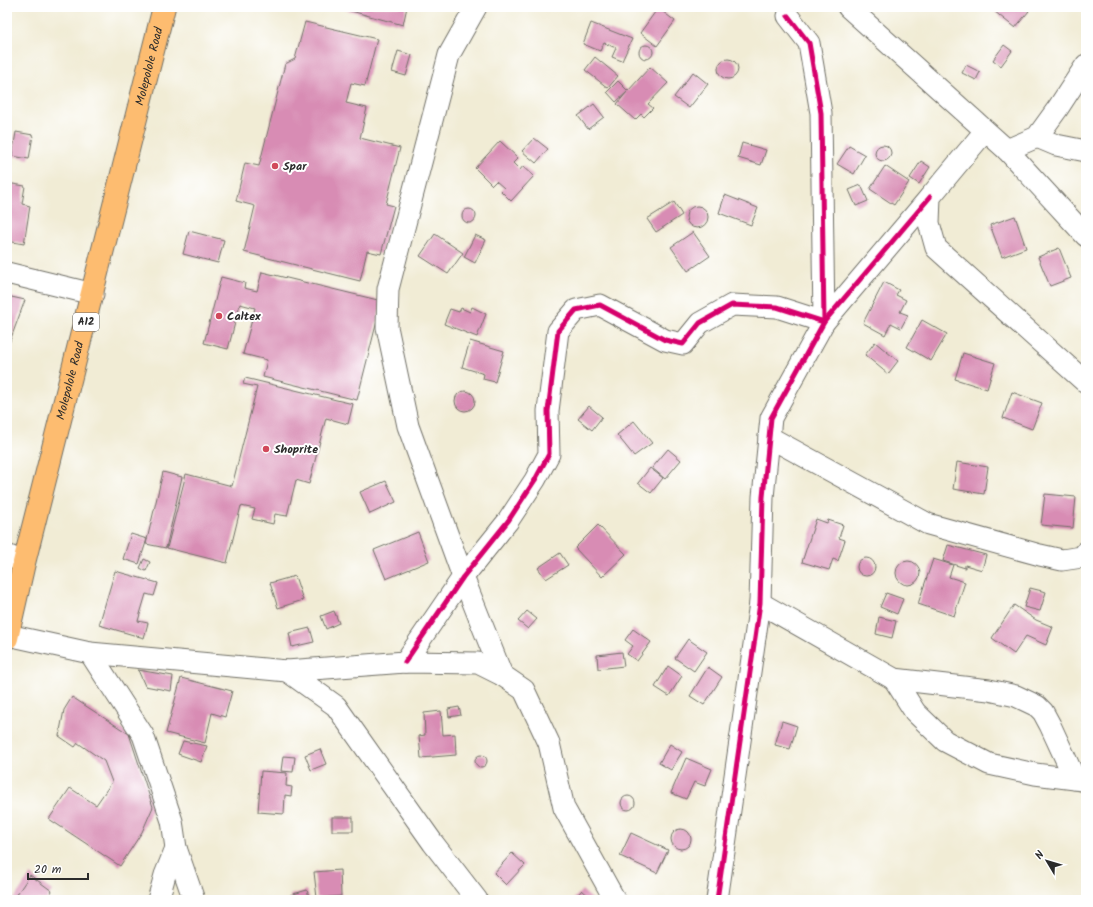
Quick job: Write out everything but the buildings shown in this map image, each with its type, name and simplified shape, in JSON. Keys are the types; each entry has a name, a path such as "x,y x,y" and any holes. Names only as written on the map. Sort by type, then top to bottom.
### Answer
{"main road":[{"name":"Molepolole Road","path":"7,636 16,559 93,294 164,7"}],"street":[{"path":"476,7 449,56 388,289 387,326 408,426 463,577 502,675"},
{"path":"848,7 1007,150 1086,236"},
{"path":"788,16 810,42 821,113 824,322"},
{"path":"1007,150 1037,137 1086,65"},
{"path":"717,900 760,603 763,498 771,418 824,322 985,131"},
{"path":"1037,137 1056,145 1086,151"},
{"path":"930,197 929,223 936,248 1086,382"},
{"path":"7,273 93,294"},
{"path":"405,662 463,577 508,521 535,480 548,454 548,411 558,331 576,310 600,305 665,340 683,344 700,323 732,305 777,307 824,322"},
{"path":"769,437 928,524 1062,560 1082,557 1086,552"},
{"path":"760,603 894,679 989,690 1016,696 1037,706 1043,712 1080,780"},
{"path":"7,636 90,653 287,672 405,662 478,663 502,675 524,690 550,743 564,808 615,900"},
{"path":"90,653 143,735 172,821 176,848 194,900"},
{"path":"287,672 336,706 433,843 477,900"},
{"path":"894,679 915,712 945,741 989,764 1035,774 1080,780"},
{"path":"158,900 165,875 176,848"}],"cycle path":[{"path":"405,662 463,577 508,521 535,480 549,454 548,411 558,331 576,310 600,305 665,340 683,344 700,323 732,305 777,307 824,322 821,113 809,43 788,16"},
{"path":"717,900 760,603 763,497 771,418 824,322 930,197"}],"place":[{"name":"Spar","path":"275,166"},
{"name":"Caltex","path":"219,316"},
{"name":"Shoprite","path":"266,449"}]}
